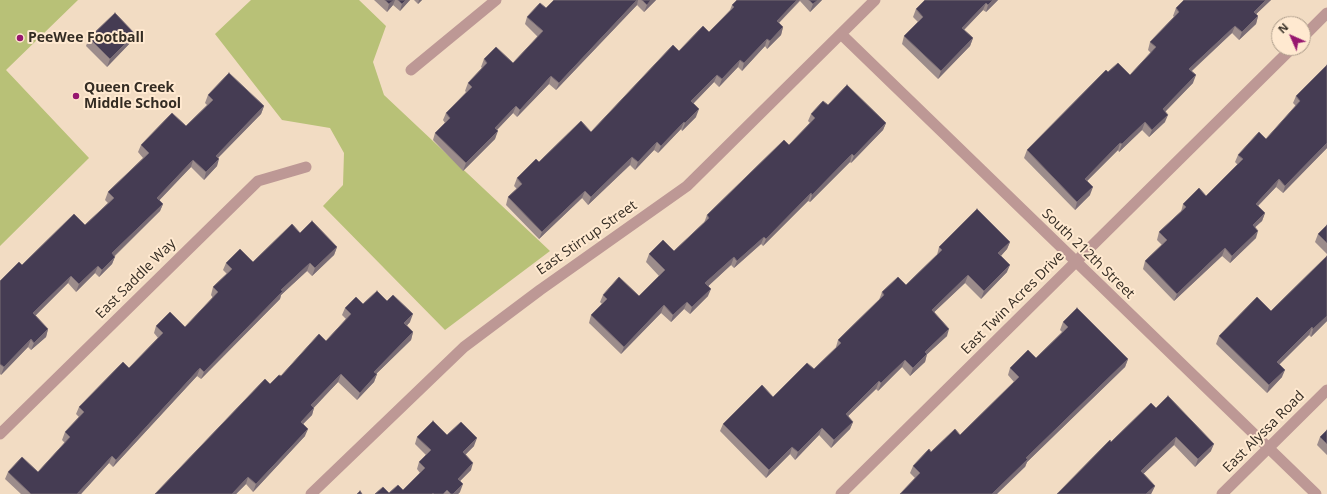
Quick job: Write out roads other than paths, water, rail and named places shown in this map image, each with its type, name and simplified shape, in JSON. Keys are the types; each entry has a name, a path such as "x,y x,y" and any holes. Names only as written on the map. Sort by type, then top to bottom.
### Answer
{"street":[{"path":"412,70 496,0"},
{"name":"East Stirrup Street","path":"311,494 464,347 540,290 687,186 875,0"},
{"path":"1311,29 1327,14"},
{"name":"South 212th Street","path":"841,34 1316,494"},
{"name":"East Twin Acres Drive","path":"841,494 1284,56"},
{"name":"East Saddle Way","path":"0,434 258,181 306,167"},
{"name":"East Alyssa Road","path":"1222,494 1327,390"}],"place":[{"name":"PeeWee Football","path":"20,38"},
{"name":"Queen Creek Middle School","path":"76,96"}]}
